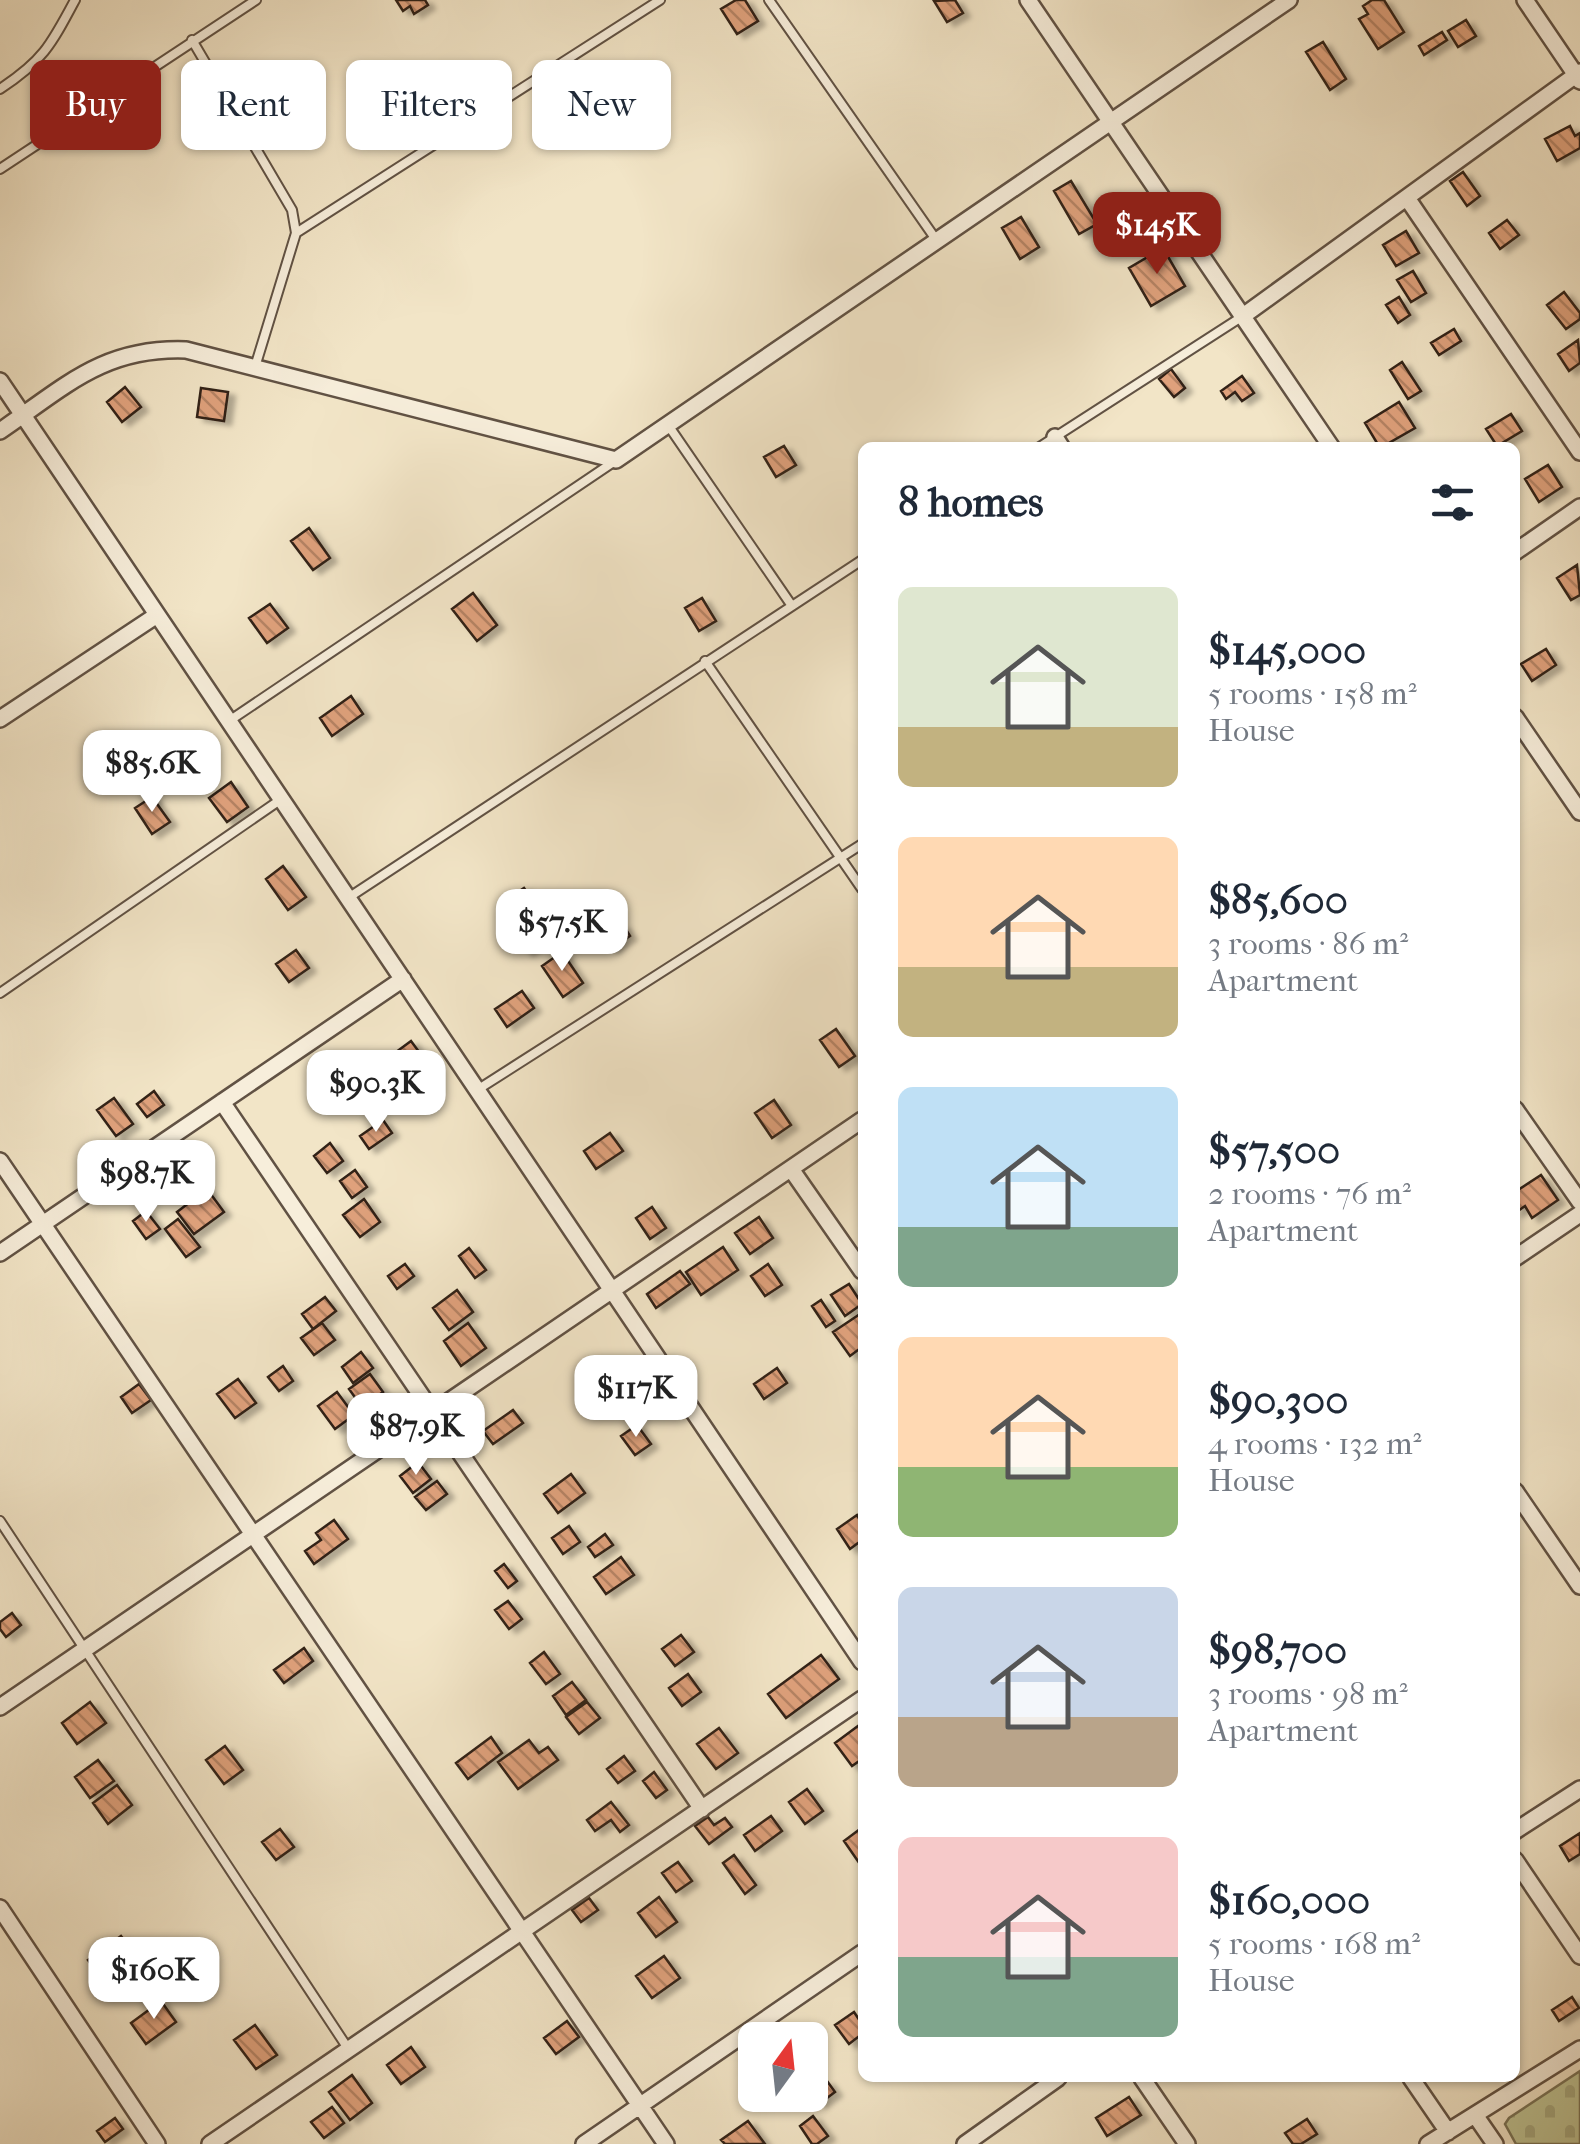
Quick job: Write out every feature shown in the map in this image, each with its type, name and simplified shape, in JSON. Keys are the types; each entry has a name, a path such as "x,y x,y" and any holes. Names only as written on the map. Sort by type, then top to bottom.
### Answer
{"street":[{"path":"1028,0 1328,442"},
{"path":"1243,316 1579,76 1525,0"},
{"path":"0,431 104,361 137,352 186,350 616,460 1285,1"},
{"path":"1407,198 1580,452"},
{"path":"0,381 858,1656"},
{"path":"1520,549 1580,507"},
{"path":"0,718 157,615"},
{"path":"1520,724 1580,812"},
{"path":"0,1253 403,980"},
{"path":"222,1102 702,1809"},
{"path":"1520,1116 1580,1202"},
{"path":"0,1707 858,1123"},
{"path":"0,1160 666,2144"},
{"path":"791,1169 858,1265"},
{"path":"1520,1255 1580,1214"},
{"path":"1520,1498 1580,1586"},
{"path":"210,2144 858,1702"},
{"path":"1520,1828 1580,1788"},
{"path":"1520,1867 1580,1956"},
{"path":"0,1908 156,2144"},
{"path":"584,2144 858,1956"},
{"path":"1428,2144 1580,2049"},
{"path":"966,2144 1052,2082"},
{"path":"1145,2082 1188,2144"},
{"path":"1414,2082 1448,2132"},
{"path":"1475,2115 1495,2144"}],"lane":[{"path":"0,89 46,52 75,0"},
{"path":"0,169 256,0"},
{"path":"296,233 660,0"},
{"path":"769,0 937,241"},
{"path":"192,40 292,210 296,233 255,366"},
{"path":"1058,442 1243,316"},
{"path":"668,425 792,606"},
{"path":"229,721 616,460"},
{"path":"348,898 858,563"},
{"path":"705,662 858,883"},
{"path":"0,994 281,799"},
{"path":"477,1090 858,846"},
{"path":"0,1522 349,2050"}],"green space":[{"path":"1580,2071 1580,2144 1516,2144 1505,2124 1509,2118"}],"building":[{"path":"396,0 425,0 428,5 414,14 410,6 403,11"},
{"path":"736,0 745,0 758,21 737,34 721,9"},
{"path":"955,0 963,13 947,22 934,1"},
{"path":"1372,0 1384,0 1404,32 1378,49 1359,19 1368,14 1363,6"},
{"path":"1466,20 1476,36 1458,47 1448,31"},
{"path":"1442,32 1447,40 1424,55 1419,46"},
{"path":"1323,42 1346,79 1330,90 1306,52"},
{"path":"1570,126 1575,136 1580,133 1580,148 1557,161 1545,139"},
{"path":"1463,172 1480,196 1467,206 1450,181"},
{"path":"1071,181 1097,224 1079,234 1054,191"},
{"path":"1021,217 1039,247 1020,259 1002,228"},
{"path":"1507,220 1519,235 1500,249 1489,233"},
{"path":"1406,231 1419,253 1396,266 1383,245"},
{"path":"1163,248 1185,286 1151,306 1129,268"},
{"path":"1413,271 1426,293 1411,302 1397,280"},
{"path":"1564,292 1580,313 1580,319 1566,329 1547,305"},
{"path":"1399,297 1410,315 1398,323 1386,305"},
{"path":"1454,329 1461,341 1439,355 1431,343"},
{"path":"1578,340 1580,363 1569,371 1558,354"},
{"path":"1402,362 1421,391 1408,399 1390,370"},
{"path":"1171,369 1185,388 1174,397 1159,379"},
{"path":"1242,376 1254,393 1242,401 1235,392 1226,399 1221,391"},
{"path":"125,387 141,407 122,422 107,402"},
{"path":"201,388 228,392 224,421 197,417"},
{"path":"1399,402 1415,428 1390,442 1376,442 1365,423"},
{"path":"1511,414 1522,431 1504,442 1494,442 1486,429"},
{"path":"784,446 796,465 776,477 764,457"},
{"path":"1548,465 1562,487 1539,502 1525,479"},
{"path":"309,528 330,558 313,570 291,541"},
{"path":"1577,565 1580,595 1571,600 1557,578"},
{"path":"473,593 497,625 477,641 452,609"},
{"path":"702,598 716,621 699,631 685,608"},
{"path":"270,604 288,628 267,643 249,618"},
{"path":"1546,649 1556,665 1532,681 1521,664"},
{"path":"351,696 363,714 332,736 320,718"},
{"path":"231,782 248,807 227,822 209,798"},
{"path":"152,797 170,822 152,834 135,808"},
{"path":"283,866 306,897 288,910 266,879"},
{"path":"524,888 534,902 522,910 512,896"},
{"path":"608,923 614,931 623,925 630,936 611,949 598,930"},
{"path":"524,924 538,944 526,952 512,932"},
{"path":"296,950 309,968 289,982 276,964"},
{"path":"562,952 583,983 563,997 542,966"},
{"path":"522,991 534,1008 507,1027 495,1009"},
{"path":"836,1029 855,1056 839,1067 820,1040"},
{"path":"411,1041 422,1056 399,1073 388,1058"},
{"path":"345,1057 356,1073 331,1092 319,1075"},
{"path":"154,1091 164,1105 147,1117 137,1104"},
{"path":"114,1098 133,1124 116,1136 97,1110"},
{"path":"774,1100 791,1125 772,1138 755,1113"},
{"path":"383,1120 392,1133 369,1149 360,1136"},
{"path":"610,1133 623,1151 596,1169 584,1151"},
{"path":"330,1143 343,1161 327,1173 314,1156"},
{"path":"355,1170 367,1187 352,1198 340,1181"},
{"path":"1541,1175 1558,1200 1532,1218 1525,1206 1520,1210 1520,1189"},
{"path":"207,1189 224,1212 194,1234 177,1212"},
{"path":"364,1199 380,1222 360,1237 343,1215"},
{"path":"652,1207 666,1228 650,1239 636,1218"},
{"path":"146,1211 160,1229 146,1239 133,1221"},
{"path":"759,1217 773,1238 750,1254 735,1233"},
{"path":"178,1219 200,1247 186,1257 165,1229"},
{"path":"723,1247 738,1270 701,1295 686,1272"},
{"path":"469,1248 486,1270 475,1278 459,1256"},
{"path":"405,1264 414,1276 397,1289 388,1276"},
{"path":"768,1264 782,1285 765,1296 751,1276"},
{"path":"680,1271 690,1284 656,1308 647,1294"},
{"path":"849,1284 858,1298 858,1307 845,1316 831,1295"},
{"path":"457,1290 473,1312 449,1330 433,1308"},
{"path":"325,1297 336,1311 313,1329 302,1314"},
{"path":"821,1300 835,1321 826,1327 812,1306"},
{"path":"858,1315 858,1350 850,1356 833,1332"},
{"path":"322,1323 335,1340 314,1355 301,1338"},
{"path":"468,1323 486,1348 461,1366 444,1341"},
{"path":"361,1352 373,1368 353,1383 342,1367"},
{"path":"283,1366 293,1381 279,1391 268,1377"},
{"path":"777,1368 787,1383 764,1399 754,1384"},
{"path":"370,1374 383,1392 362,1407 349,1389"},
{"path":"238,1379 256,1403 235,1418 217,1394"},
{"path":"139,1384 151,1400 132,1413 121,1397"},
{"path":"337,1392 354,1415 335,1429 318,1406"},
{"path":"513,1410 523,1423 493,1444 483,1431"},
{"path":"637,1425 651,1444 635,1455 621,1436"},
{"path":"418,1462 431,1479 413,1493 400,1476"},
{"path":"571,1474 585,1493 558,1513 544,1494"},
{"path":"437,1481 447,1494 426,1510 415,1497"},
{"path":"857,1515 858,1543 850,1549 837,1529"},
{"path":"334,1520 348,1539 314,1564 305,1551 321,1540 316,1533"},
{"path":"569,1526 580,1542 563,1554 552,1538"},
{"path":"605,1534 613,1545 595,1557 588,1547"},
{"path":"621,1557 634,1575 606,1594 594,1577"},
{"path":"504,1564 517,1581 508,1588 495,1571"},
{"path":"508,1601 522,1619 509,1629 495,1610"},
{"path":"12,1613 21,1625 6,1637 0,1622"},
{"path":"681,1635 694,1652 675,1666 662,1649"},
{"path":"304,1648 313,1661 284,1683 274,1670"},
{"path":"544,1652 560,1674 546,1684 530,1663"},
{"path":"821,1655 839,1679 786,1718 768,1694"},
{"path":"688,1674 701,1692 682,1706 669,1688"},
{"path":"572,1682 586,1700 566,1715 553,1696"},
{"path":"90,1702 106,1723 77,1744 62,1723"},
{"path":"587,1702 600,1718 579,1734 566,1717"},
{"path":"858,1726 858,1762 852,1766 835,1743"},
{"path":"719,1728 738,1753 716,1769 697,1744"},
{"path":"491,1737 502,1753 468,1779 456,1763"},
{"path":"529,1740 539,1753 548,1747 558,1760 518,1789 498,1762"},
{"path":"225,1746 243,1770 224,1784 206,1760"},
{"path":"624,1756 635,1771 618,1783 607,1769"},
{"path":"98,1760 114,1781 90,1798 75,1777"},
{"path":"654,1772 667,1790 656,1798 643,1781"},
{"path":"117,1785 132,1805 108,1824 93,1803"},
{"path":"807,1789 823,1811 805,1824 789,1802"},
{"path":"611,1802 629,1825 620,1832 611,1820 595,1831 587,1820"},
{"path":"771,1816 782,1831 755,1851 744,1835"},
{"path":"708,1817 714,1825 725,1818 732,1827 709,1844 695,1826"},
{"path":"280,1829 294,1847 276,1860 262,1842"},
{"path":"858,1830 858,1861 844,1841"},
{"path":"1580,1833 1580,1854 1569,1861 1560,1846"},
{"path":"734,1855 756,1885 745,1894 723,1863"},
{"path":"678,1862 692,1881 676,1892 662,1873"},
{"path":"659,1897 677,1922 656,1937 638,1913"},
{"path":"589,1898 598,1910 581,1922 572,1910"},
{"path":"121,1936 136,1955 103,1980 88,1960"},
{"path":"664,1956 680,1978 652,1998 636,1976"},
{"path":"1572,1997 1579,2008 1559,2021 1552,2010"},
{"path":"161,2001 176,2022 146,2044 131,2023"},
{"path":"854,2012 858,2018 858,2037 849,2044 835,2025"},
{"path":"567,2021 579,2037 556,2054 544,2038"},
{"path":"255,2025 277,2055 256,2069 234,2040"},
{"path":"411,2047 425,2067 401,2084 387,2065"},
{"path":"352,2075 372,2103 350,2120 329,2092"},
{"path":"1129,2097 1141,2115 1107,2136 1096,2118"},
{"path":"332,2107 344,2123 324,2138 311,2122"},
{"path":"813,2116 828,2136 817,2144 812,2144 800,2126"},
{"path":"115,2118 123,2129 105,2142 97,2131"},
{"path":"1307,2119 1317,2134 1301,2144 1293,2144 1285,2133"},
{"path":"748,2121 765,2144 725,2144 721,2140"}]}
